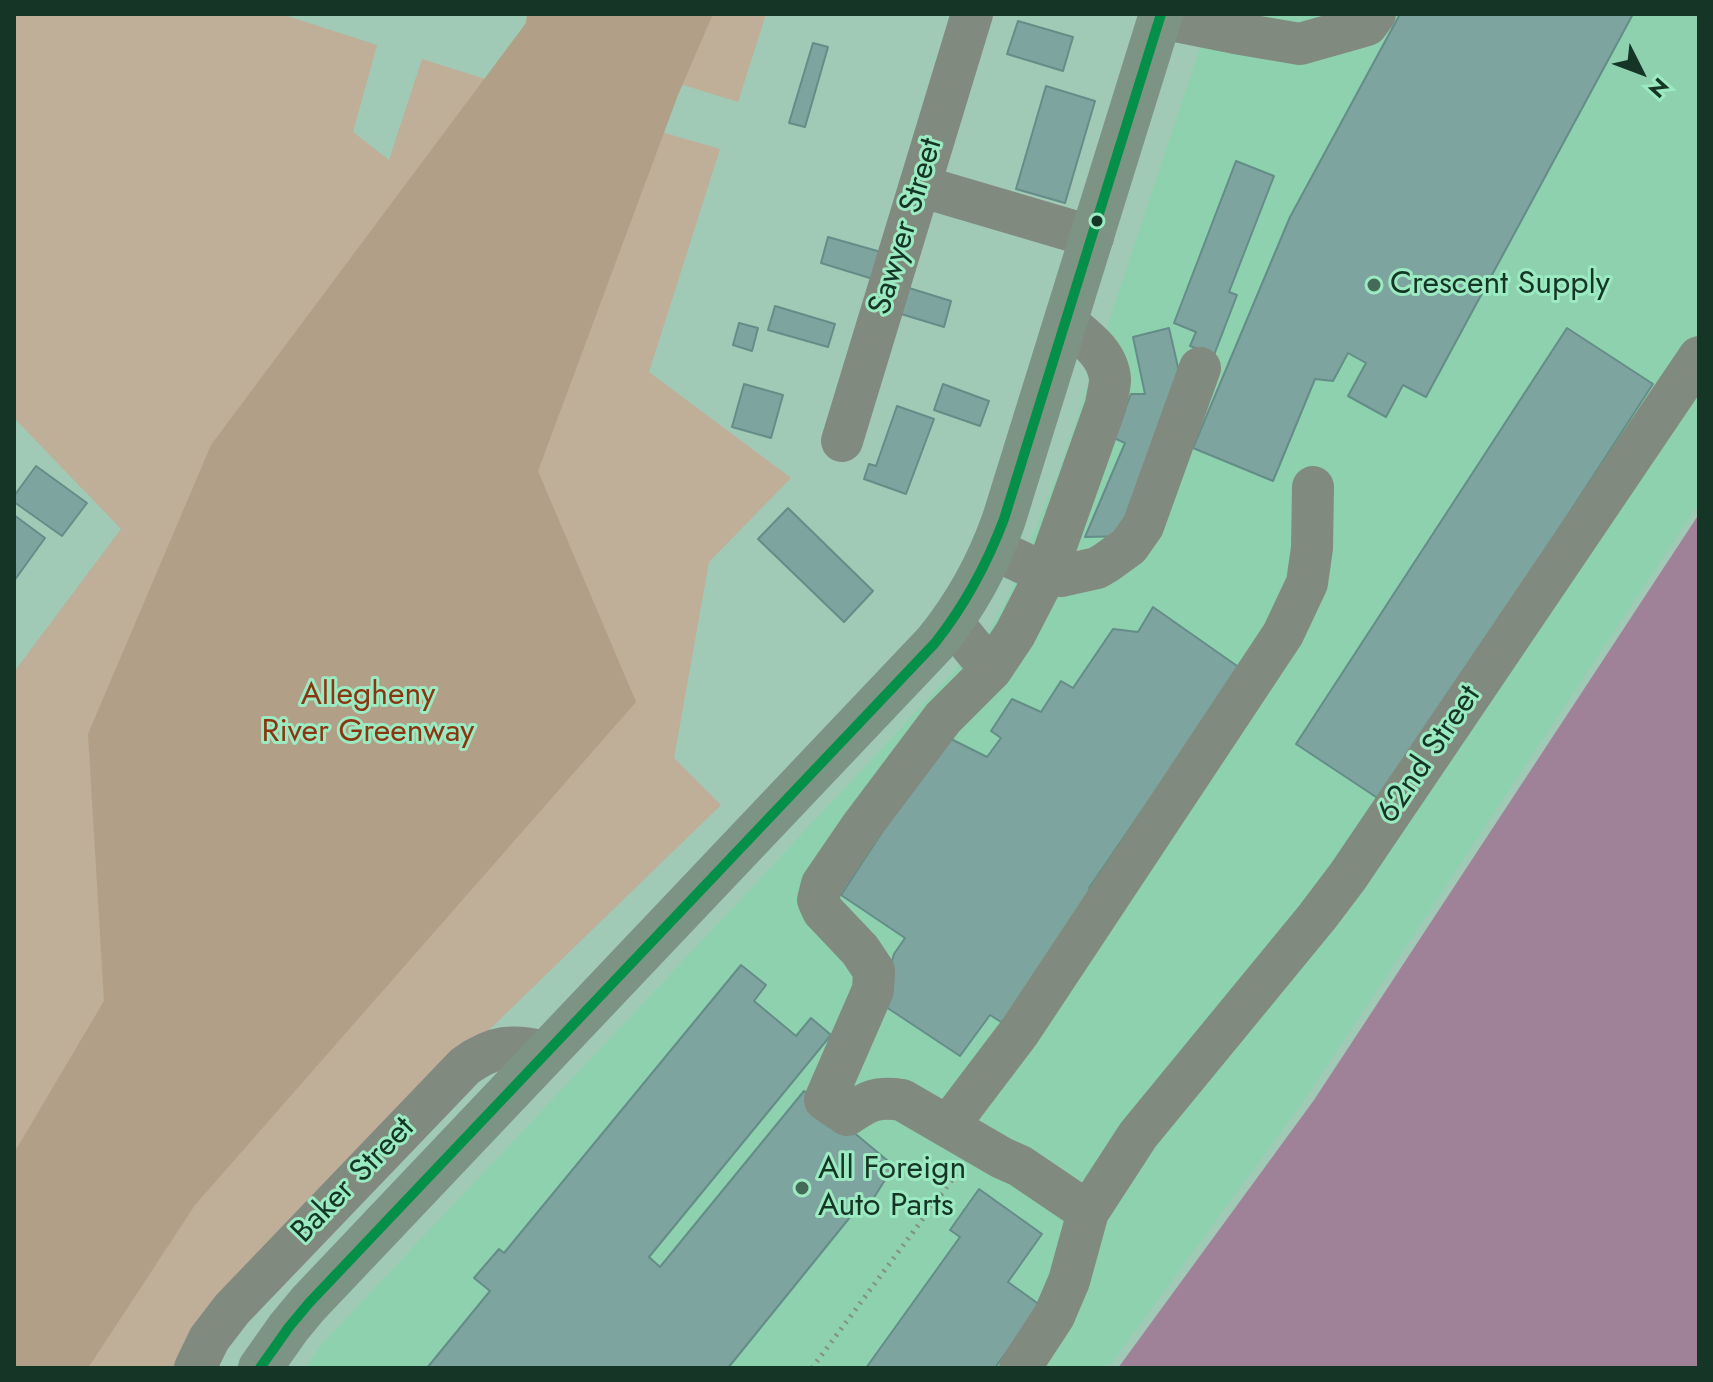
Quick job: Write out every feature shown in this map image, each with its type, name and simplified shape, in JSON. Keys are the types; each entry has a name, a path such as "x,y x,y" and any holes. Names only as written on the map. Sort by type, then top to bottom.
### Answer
{"highway":[{"path":"260,1368 309,1303 952,622 994,549 1161,16"}],"street":[{"name":"Sawyer Street","path":"842,441 972,14"},
{"path":"1161,16 1300,44 1367,25 1375,14"},
{"path":"920,186 1093,237"},
{"path":"1066,322 1096,348 1105,361 1110,378 1106,405 1046,574 1015,634 991,670 943,718 861,827 822,884 818,900 823,911 860,950 874,971 873,990 825,1100 847,1115 870,1100 883,1097 902,1100 1020,1166 1088,1212"},
{"name":"62nd Street","path":"1020,1368 1054,1316 1069,1281 1088,1212 1138,1135 1308,930 1348,876 1699,357"},
{"path":"994,549 1046,574 1061,576 1097,568 1129,546 1143,526 1200,368"},
{"path":"963,1135 1020,1031 1283,634 1307,583 1312,548 1313,487"},
{"path":"952,622 991,670"},
{"name":"Baker Street","path":"195,1368 209,1339 232,1309 465,1066 495,1049 513,1046 546,1052"}],"path":[{"path":"812,1368 963,1135"}],"shaded area":[{"path":"1211,14 1690,14 1699,19 1699,503 1308,1095 1108,1368 305,1368 321,1345 729,912 990,629 1008,597 1063,460"},
{"path":"1699,514 1699,1368 1118,1368 1314,1100"}],"green space":[{"name":"Allegheny River Greenway","path":"14,14 281,14 377,45 353,132 389,160 422,59 720,149 649,372 791,478 709,562 674,758 721,805 362,1153 182,1368 14,1368 14,672 121,529 14,418"},
{"path":"527,14 713,14 678,95 538,471 636,702 195,1205 88,1368 14,1368 14,1153 104,1001 88,734 211,445 526,23"},
{"path":"627,14 766,14 738,102 612,63"}],"building":[{"name":"Crescent Supply","path":"1400,14 1633,14 1426,397 1403,385 1386,417 1348,396 1366,363 1348,353 1333,381 1315,379 1273,481 1193,448 1290,217"},
{"path":"1018,21 1073,37 1063,71 1007,54"},
{"path":"813,43 828,47 805,127 789,123"},
{"path":"1046,86 1095,101 1065,203 1016,189"},
{"path":"1236,161 1274,176 1229,292 1237,295 1214,355 1190,346 1196,332 1174,323"},
{"path":"828,237 881,252 873,279 821,263"},
{"path":"909,288 951,301 944,327 901,314"},
{"path":"775,306 835,324 828,347 768,330"},
{"path":"739,323 758,328 752,351 733,345"},
{"path":"1169,328 1183,389 1130,536 1085,537 1125,443 1114,438 1131,394 1145,394 1133,337"},
{"path":"1567,328 1653,384 1382,801 1296,744"},
{"path":"744,384 783,395 771,438 732,427"},
{"path":"943,384 989,401 980,426 934,410"},
{"path":"897,406 934,419 906,494 864,479 869,464 876,466"},
{"path":"36,466 87,503 62,536 14,502 14,496"},
{"path":"788,508 873,591 844,622 758,539"},
{"path":"14,515 45,538 14,581"},
{"name":"All Foreign Auto Parts","path":"1153,607 1240,668 1089,888 1101,894 1009,1027 990,1015 960,1056 880,1003 894,954 905,938 841,895 945,736 987,757 1001,738 991,731 1012,699 1041,712 1061,681 1073,688 1113,629 1138,632"},
{"name":"All Foreign Auto Parts","path":"741,965 766,985 754,1001 796,1036 811,1018 831,1035 649,1257 660,1267 804,1091 894,1166 864,1213 861,1216 855,1211 728,1368 427,1368 490,1291 474,1278 499,1249 504,1253"},
{"path":"979,1189 1042,1234 1008,1282 1040,1305 995,1368 866,1368 960,1237 950,1230"}],"transit line":[{"path":"260,1368 309,1303 935,643 966,599 1004,519 1161,14"}],"place":[{"name":"Crescent Supply","path":"1374,285"},
{"name":"All Foreign Auto Parts","path":"802,1188"}]}
